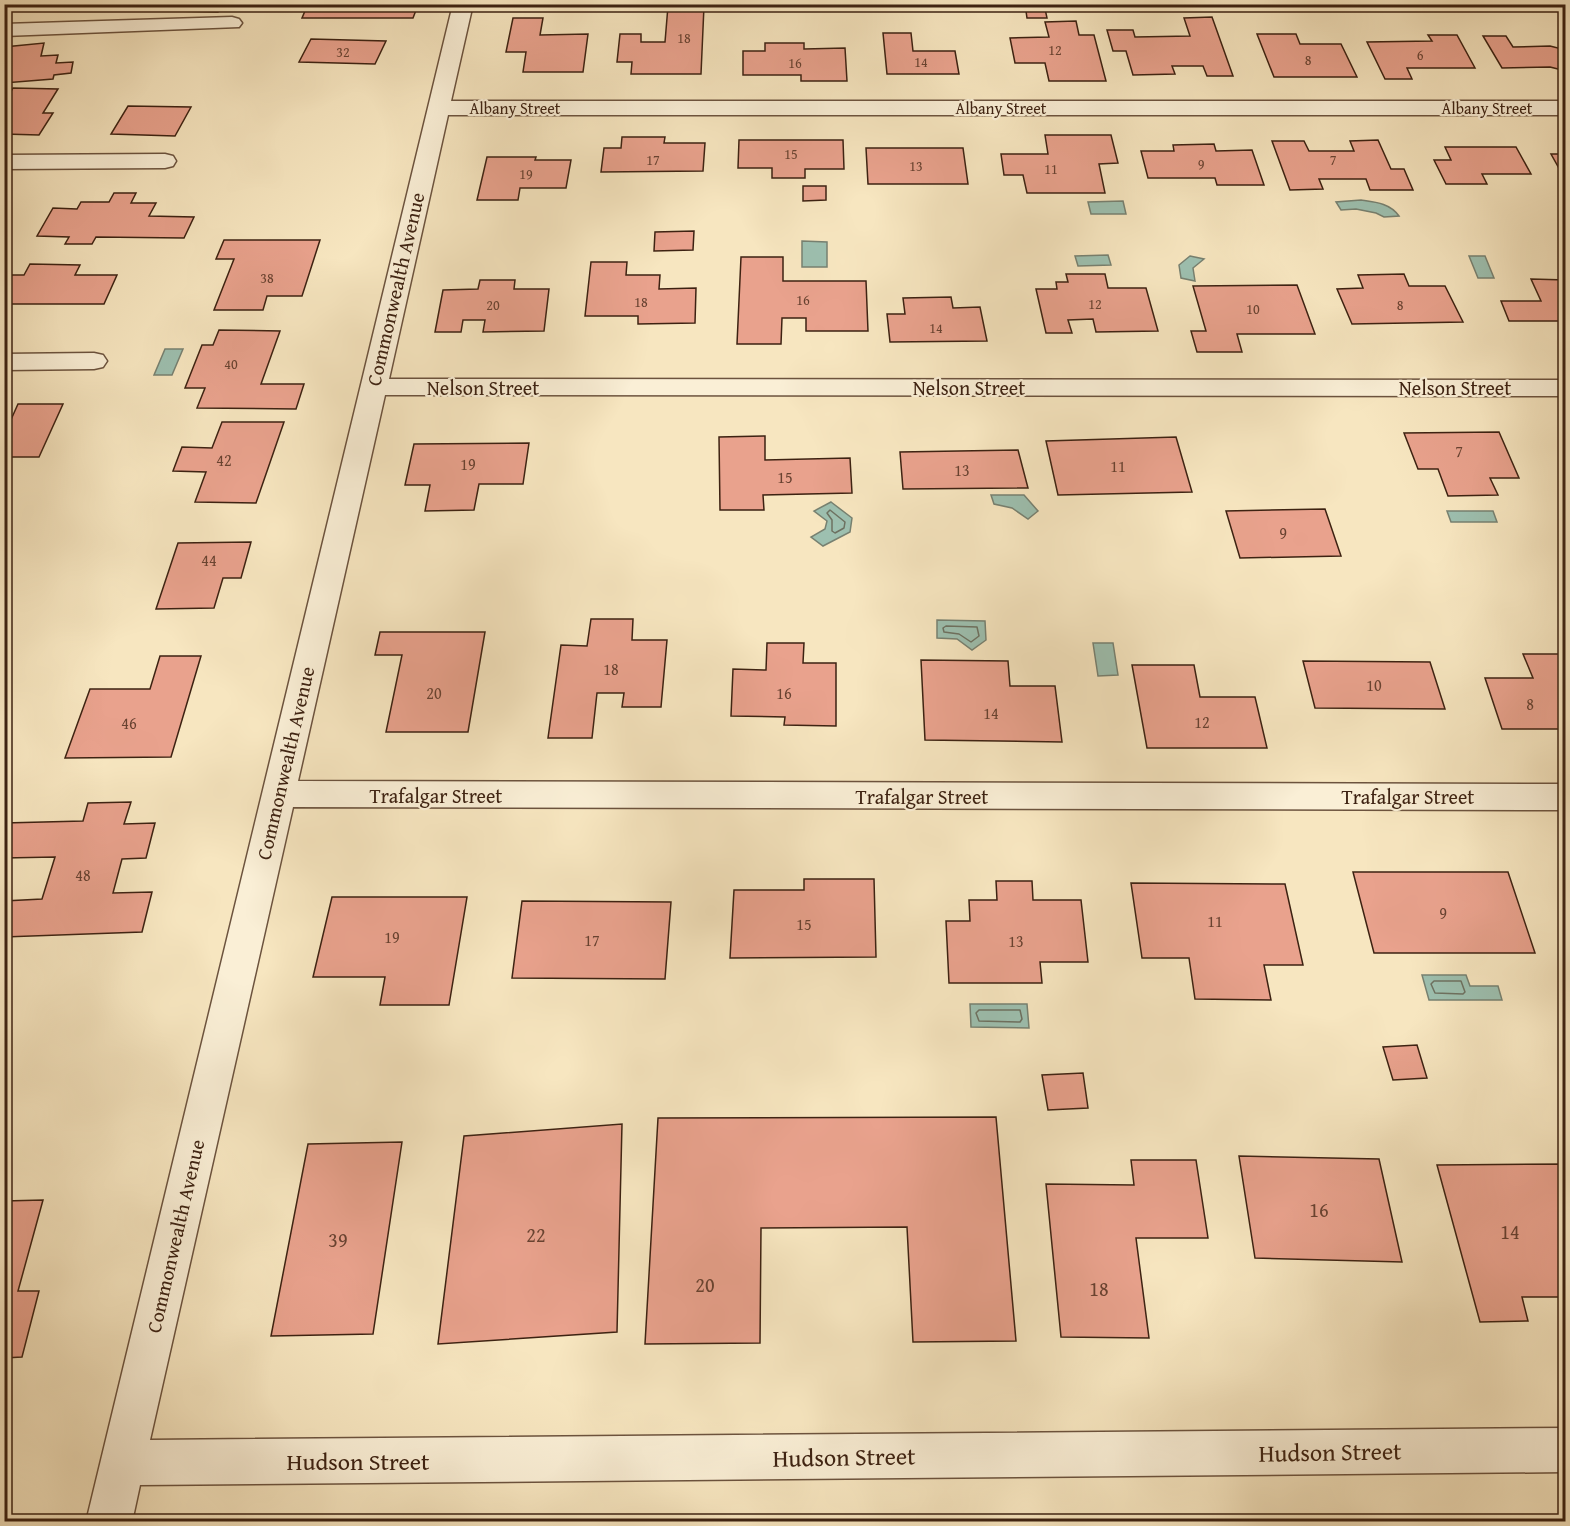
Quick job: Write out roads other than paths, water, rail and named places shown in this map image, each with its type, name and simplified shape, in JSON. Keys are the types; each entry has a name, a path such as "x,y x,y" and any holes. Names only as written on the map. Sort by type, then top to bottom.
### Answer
{"street":[{"name":"Commonwealth Avenue","path":"109,1521 463,4"},
{"path":"4,30 232,23"},
{"name":"Albany Street","path":"437,108 1566,108"},
{"path":"4,162 165,161"},
{"path":"4,362 94,361"},
{"name":"Nelson Street","path":"372,387 1566,388"},
{"name":"Trafalgar Street","path":"278,794 1566,797"},
{"name":"Hudson Street","path":"122,1463 1566,1450"}],"water":[{"path":"1361,200 1387,206 1399,216 1384,217 1356,209 1341,210 1336,202"},
{"path":"1123,201 1126,214 1091,214 1088,202"},
{"path":"802,241 827,242 827,267 802,267"},
{"path":"1108,255 1111,265 1078,266 1075,256"},
{"path":"1190,256 1204,259 1193,268 1195,281 1181,278 1179,265"},
{"path":"1469,256 1485,256 1494,278 1478,278"},
{"path":"165,349 183,349 172,375 154,375"},
{"path":"991,495 1024,495 1038,511 1028,519 1012,508 994,504"},
{"path":"831,502 852,518 850,532 823,546 811,537 825,529 827,521 814,511"},
{"path":"1447,511 1493,511 1497,522 1451,522"},
{"path":"937,620 985,621 986,640 972,650 957,639 937,638"},
{"path":"1093,643 1113,643 1118,675 1098,676"},
{"path":"1422,975 1466,975 1470,986 1498,986 1502,1000 1429,1000"},
{"path":"970,1004 1027,1004 1029,1028 971,1027"}]}
